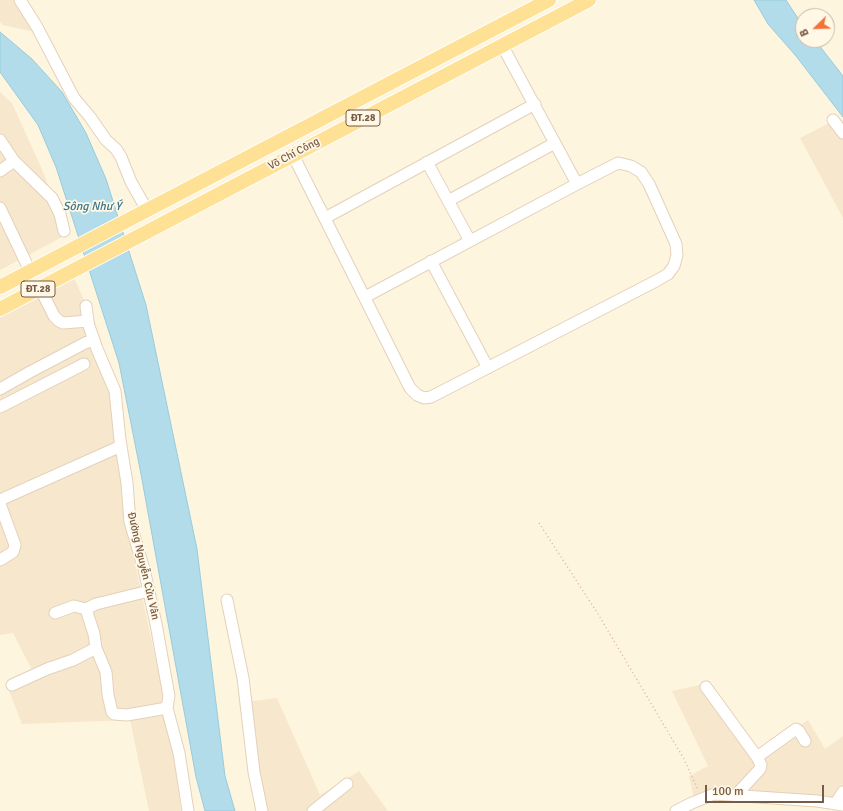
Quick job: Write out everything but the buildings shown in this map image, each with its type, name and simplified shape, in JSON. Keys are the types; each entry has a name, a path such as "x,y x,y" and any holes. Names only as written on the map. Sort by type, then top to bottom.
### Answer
{"main road":[{"name":"Võ Chí Công","path":"0,287 64,252 549,0"},
{"name":"Võ Chí Công","path":"0,309 588,0"},
{"path":"416,70 424,86"}],"street":[{"path":"20,0 37,27 74,98 121,157 131,182 147,210"},
{"path":"502,45 577,184"},
{"path":"325,218 534,104"},
{"path":"833,120 843,133"},
{"path":"0,140 14,161 52,198 60,214 64,231"},
{"path":"448,201 555,143"},
{"path":"293,155 410,388 417,395 424,398 431,397 668,274 674,266 677,255 676,244 649,184 641,172 631,166 618,163 365,297"},
{"path":"0,171 14,161"},
{"path":"427,162 470,241"},
{"path":"0,208 30,271"},
{"path":"431,262 488,368"},
{"path":"40,288 54,316 59,321 63,323 88,321"},
{"name":"Đường Nguyễn Cửu Vân","path":"86,306 88,321 94,340 115,391 127,483 130,522 149,591 169,696 167,708 179,753 188,811"},
{"path":"0,389 85,343 94,340"},
{"path":"0,407 84,364"},
{"path":"0,500 121,446"},
{"path":"0,504 15,545 13,552 0,560"},
{"path":"55,613 74,606 86,609 96,604 149,591"},
{"path":"227,600 243,678 254,772 262,811"},
{"path":"86,609 94,634 96,648 106,672 108,695 112,712 114,714 127,715 167,708"},
{"path":"12,685 47,669 72,660 96,648"},
{"path":"706,687 757,757 760,765 760,769 736,795"},
{"path":"757,757 796,729 805,741"},
{"path":"313,811 347,784"},
{"path":"676,811 697,805 714,794 839,804 843,792"}],"path":[{"path":"539,523 598,614 684,759 697,805"}],"shaded area":[{"path":"0,0 16,0 35,32 3,25 0,22"},
{"path":"0,92 12,103 44,174 66,235 0,270"},
{"path":"833,121 843,137 843,218 800,138"},
{"path":"71,271 85,302 113,392 133,554 169,722 181,811 149,811 130,720 22,724 7,686 33,672 13,633 0,635 0,311"},
{"path":"704,684 756,755 808,720 825,749 843,736 843,804 766,795 695,803 689,776 708,766 672,691"},
{"path":"277,698 320,795 359,771 388,811 258,811 239,703"}],"water":[{"path":"754,0 786,0 795,14 795,48 821,48 843,76 843,117 796,56 768,24"},
{"name":"Sông Như Ý","path":"0,32 32,59 62,92 86,133 106,179 146,305 197,549 225,776 235,811 205,811 196,777 141,474 119,363 56,167 38,125 0,72"}]}
